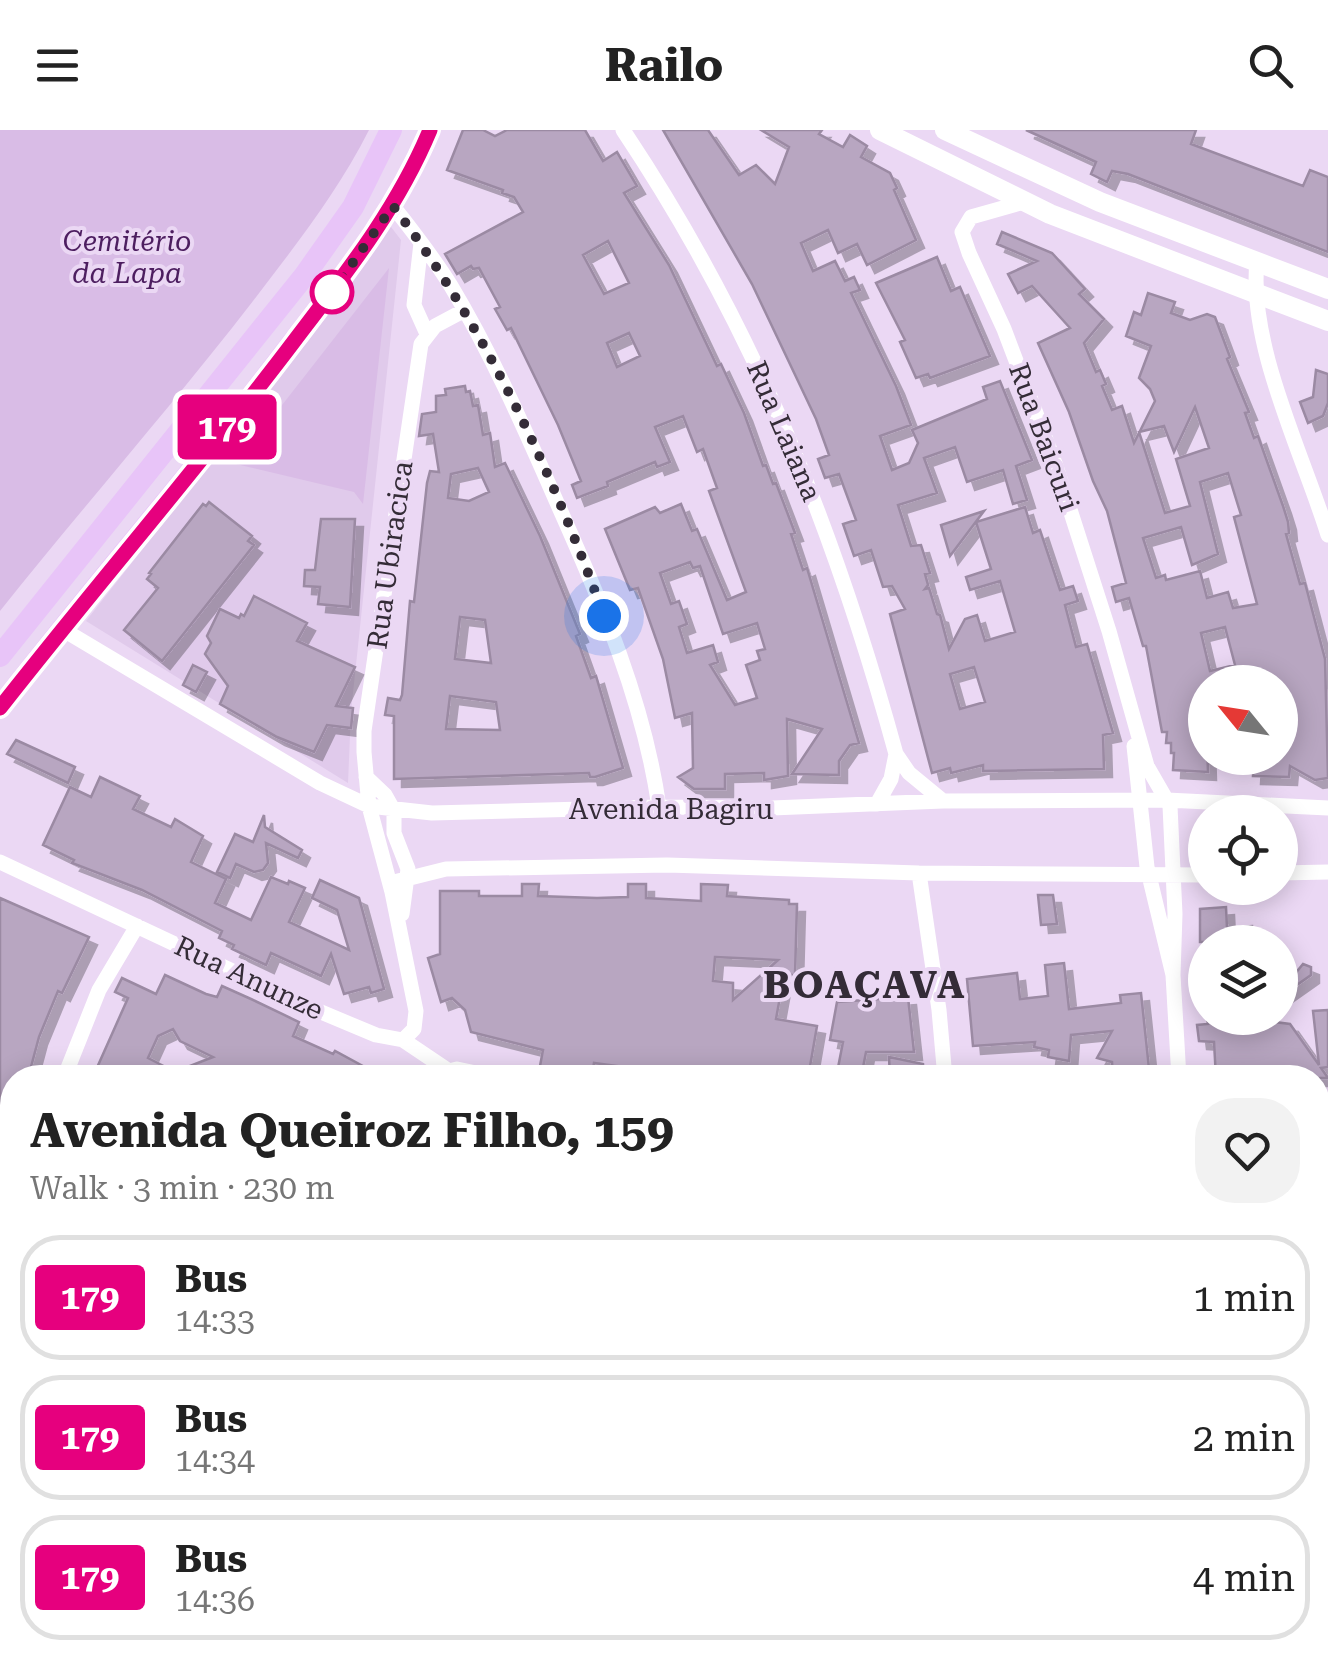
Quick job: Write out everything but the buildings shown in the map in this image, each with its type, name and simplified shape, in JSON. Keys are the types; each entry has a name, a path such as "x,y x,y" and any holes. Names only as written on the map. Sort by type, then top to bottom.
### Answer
{"main road":[{"path":"0,656 305,275 353,207 392,130"},
{"path":"2,703 263,382 393,206 430,130"}],"street":[{"name":"Rua Laiana","path":"623,130 734,315 802,468 856,617 896,754 909,773 943,801"},
{"path":"944,130 1051,180 1328,289"},
{"path":"890,133 1024,202 1328,321"},
{"name":"Rua Baicuri","path":"1024,202 971,217 962,232 1056,466 1104,614 1131,717 1152,776 1168,800 1174,876 1173,975 1178,1065"},
{"path":"393,206 465,310 500,376 592,583 648,742 660,807"},
{"path":"1183,267 1195,256 1194,239"},
{"name":"Rua Ubiracica","path":"404,1040 414,1030 416,1012 370,806 364,732 418,360 427,334 414,305 422,243"},
{"path":"1213,278 1212,262 1224,250"},
{"path":"1257,262 1254,293 1265,351 1328,536"},
{"path":"427,334 465,310"},
{"name":"Avenida Bagiru","path":"62,629 320,783 370,806 394,811 1168,800 1328,808"},
{"name":"Rua Baicuri","path":"1131,717 1149,876 1173,975"},
{"path":"877,804 891,779 896,754"},
{"name":"Rua Ubiracica","path":"366,778 385,794 394,811 394,834 408,869 401,935"},
{"name":"Rua Anunze","path":"0,862 361,1030 404,1040 436,1065"},
{"name":"Avenida Bagiru","path":"390,883 446,869 667,864 1188,876"},
{"path":"919,872 943,1065"},
{"path":"1298,873 1328,872"},
{"path":"69,1065 99,990 137,926"}],"shaded area":[{"path":"388,223 401,240 351,712 348,783 86,621 307,340"}],"green space":[{"name":"Cemitério da Lapa","path":"0,130 369,130 329,197 253,301 0,611"},
{"path":"389,268 363,504 354,492 236,464"}],"bus line":[{"name":"179","path":"0,708 172,497 345,274 393,206 430,130"}],"district":[{"name":"BOAÇAVA","path":"865,985"}],"route":[{"path":"332,292 393,206 449,282 477,331 577,548 604,616"}]}
